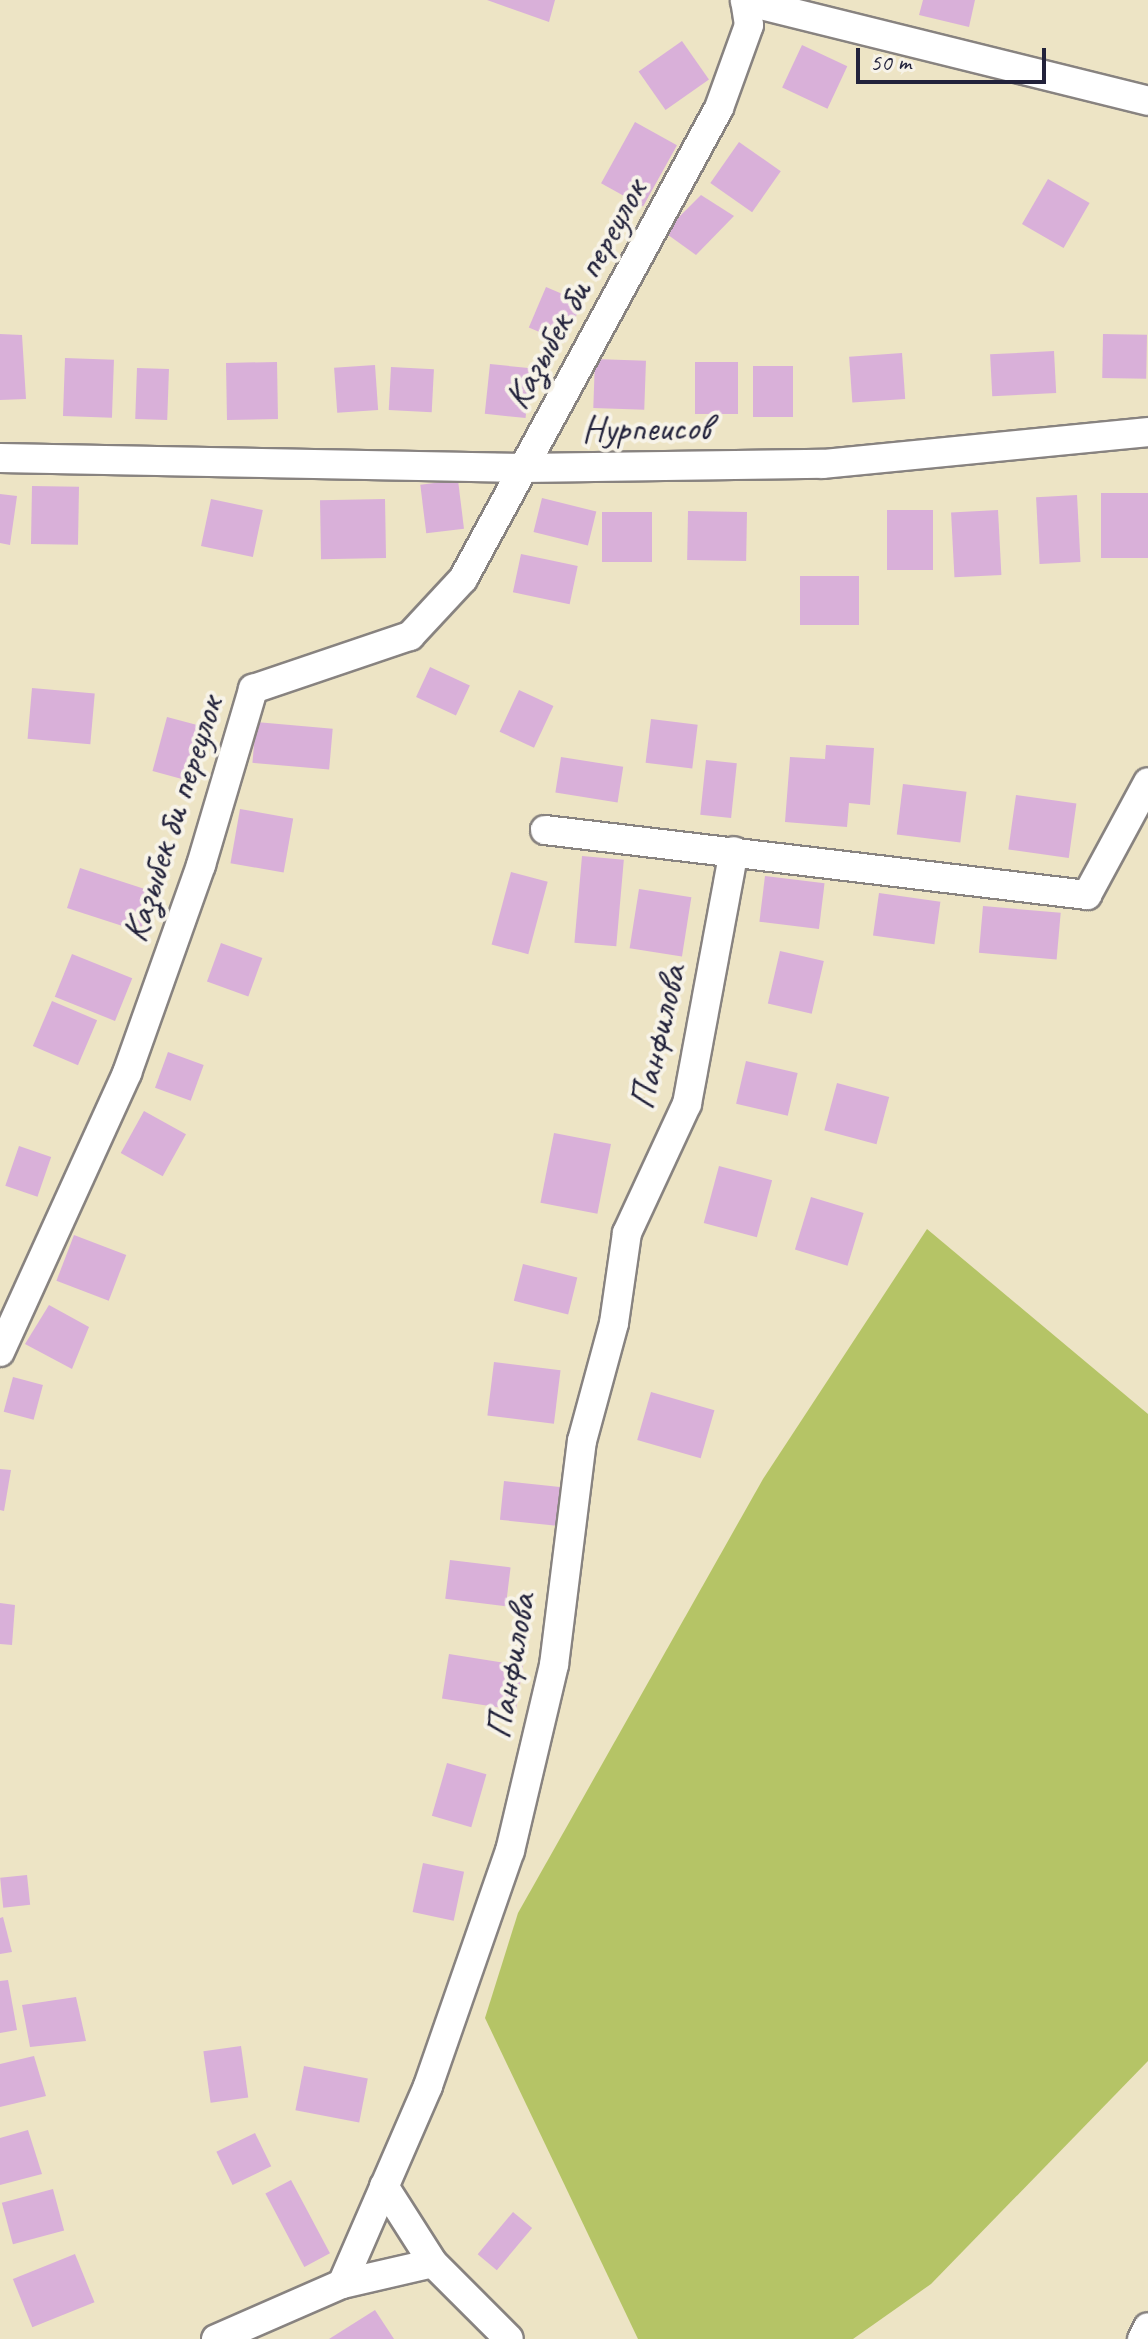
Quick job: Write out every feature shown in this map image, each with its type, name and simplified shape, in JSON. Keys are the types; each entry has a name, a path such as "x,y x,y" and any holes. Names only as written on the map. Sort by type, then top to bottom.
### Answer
{"street":[{"path":"745,0 1148,101"},
{"name":"Казыбек би переулок","path":"0,1352 127,1073 253,689 410,636 463,579 719,108 749,25 745,0"},
{"name":"Нурпеисов","path":"0,458 524,468 823,464 1148,432"},
{"path":"545,830 1087,895 1148,782"},
{"name":"Панфилова","path":"342,2284 384,2186 510,1851 554,1665 582,1441 614,1323 627,1233 687,1104 734,851"},
{"path":"384,2186 433,2263 509,2339"},
{"path":"216,2339 342,2284 433,2263"},
{"path":"1142,2339 1148,2327"}],"green space":[{"path":"927,1229 1148,1414 1148,2061 931,2284 853,2339 638,2339 485,2018 518,1913 763,1479"}],"building":[{"path":"487,0 555,0 549,22"},
{"path":"923,0 975,0 969,27 919,15"},
{"path":"682,41 709,80 666,110 639,71"},
{"path":"802,45 847,66 827,109 782,88"},
{"path":"635,122 677,145 643,206 601,183"},
{"path":"739,142 781,171 752,212 710,183"},
{"path":"1048,179 1090,203 1064,248 1022,224"},
{"path":"701,195 734,216 696,255 664,232"},
{"path":"546,287 582,302 565,343 529,328"},
{"path":"0,334 22,335 26,399 0,400"},
{"path":"1103,334 1147,335 1146,379 1102,378"},
{"path":"1054,351 1056,393 992,396 990,354"},
{"path":"902,353 905,399 852,403 849,357"},
{"path":"65,358 114,360 112,418 63,416"},
{"path":"595,359 646,361 644,410 593,408"},
{"path":"277,362 278,419 227,420 226,363"},
{"path":"695,362 738,362 738,414 695,414"},
{"path":"490,364 531,368 526,418 485,414"},
{"path":"375,365 378,410 337,413 334,368"},
{"path":"753,366 793,366 793,417 753,417"},
{"path":"391,367 434,369 432,412 389,410"},
{"path":"137,368 169,369 167,420 135,419"},
{"path":"458,480 464,529 426,533 420,485"},
{"path":"32,486 79,487 78,545 31,544"},
{"path":"1101,493 1148,493 1148,558 1101,558"},
{"path":"0,494 17,496 10,545 0,543"},
{"path":"1077,495 1081,562 1040,564 1036,497"},
{"path":"542,498 596,512 588,546 534,532"},
{"path":"211,499 263,510 253,557 201,546"},
{"path":"385,499 386,558 321,559 320,500"},
{"path":"887,510 933,510 933,570 887,570"},
{"path":"998,510 1001,575 954,577 951,512"},
{"path":"688,511 747,512 746,561 687,560"},
{"path":"602,512 652,512 652,562 602,562"},
{"path":"521,554 578,566 570,604 513,592"},
{"path":"800,576 859,576 859,625 800,625"},
{"path":"430,667 470,686 456,716 416,697"},
{"path":"32,688 95,693 90,744 28,739"},
{"path":"519,690 553,706 534,748 500,732"},
{"path":"167,717 204,727 189,781 153,771"},
{"path":"651,719 698,725 692,768 646,763"},
{"path":"256,722 333,729 329,770 252,763"},
{"path":"826,745 874,748 870,805 849,803 847,827 785,822 790,757 825,759"},
{"path":"561,757 623,767 618,802 555,793"},
{"path":"706,760 737,763 731,818 700,815"},
{"path":"903,784 967,792 960,842 897,835"},
{"path":"1016,795 1076,803 1069,858 1008,849"},
{"path":"240,809 293,818 284,873 230,863"},
{"path":"582,856 624,860 616,946 574,943"},
{"path":"80,868 153,892 140,932 67,908"},
{"path":"511,872 548,882 528,954 492,944"},
{"path":"765,876 825,883 819,929 759,922"},
{"path":"639,889 691,897 682,957 630,948"},
{"path":"879,893 940,902 934,944 873,936"},
{"path":"983,906 1061,913 1057,960 979,953"},
{"path":"221,943 262,958 248,997 207,982"},
{"path":"780,951 824,961 812,1014 768,1004"},
{"path":"72,954 132,978 115,1021 55,997"},
{"path":"52,1001 97,1020 78,1065 33,1046"},
{"path":"168,1052 204,1065 191,1101 155,1088"},
{"path":"746,1061 798,1073 788,1116 736,1104"},
{"path":"837,1083 889,1097 876,1144 824,1130"},
{"path":"144,1111 186,1134 163,1176 121,1153"},
{"path":"554,1133 611,1144 597,1214 540,1203"},
{"path":"19,1146 51,1157 37,1197 5,1186"},
{"path":"719,1166 772,1180 757,1237 704,1223"},
{"path":"811,1197 864,1213 848,1266 795,1250"},
{"path":"74,1235 126,1255 109,1301 56,1281"},
{"path":"523,1264 577,1278 568,1314 514,1301"},
{"path":"49,1305 89,1327 72,1369 25,1344"},
{"path":"494,1362 561,1370 554,1424 487,1416"},
{"path":"13,1377 43,1385 34,1420 4,1412"},
{"path":"651,1392 714,1410 701,1458 637,1440"},
{"path":"0,1469 11,1470 4,1511 0,1510"},
{"path":"504,1481 565,1487 561,1526 500,1520"},
{"path":"450,1560 511,1567 506,1606 445,1599"},
{"path":"0,1603 15,1605 12,1645 0,1644"},
{"path":"449,1654 523,1666 516,1710 442,1698"},
{"path":"447,1763 486,1774 471,1827 432,1816"},
{"path":"423,1863 464,1872 454,1921 413,1912"},
{"path":"27,1875 30,1905 3,1908 0,1878"},
{"path":"3,1917 12,1952 0,1954 0,1918"},
{"path":"8,1980 17,2030 0,2033 0,1981"},
{"path":"76,1997 86,2041 30,2047 22,2005"},
{"path":"241,2046 248,2097 211,2103 203,2051"},
{"path":"34,2056 46,2096 0,2107 0,2064"},
{"path":"304,2066 368,2078 359,2123 295,2110"},
{"path":"28,2130 42,2174 0,2185 0,2138"},
{"path":"255,2133 271,2166 233,2185 216,2152"},
{"path":"291,2180 330,2253 304,2267 265,2194"},
{"path":"53,2189 64,2231 13,2244 2,2203"},
{"path":"513,2212 532,2228 497,2270 478,2254"},
{"path":"75,2254 94,2302 32,2327 13,2279"},
{"path":"375,2310 394,2339 329,2339"}]}
